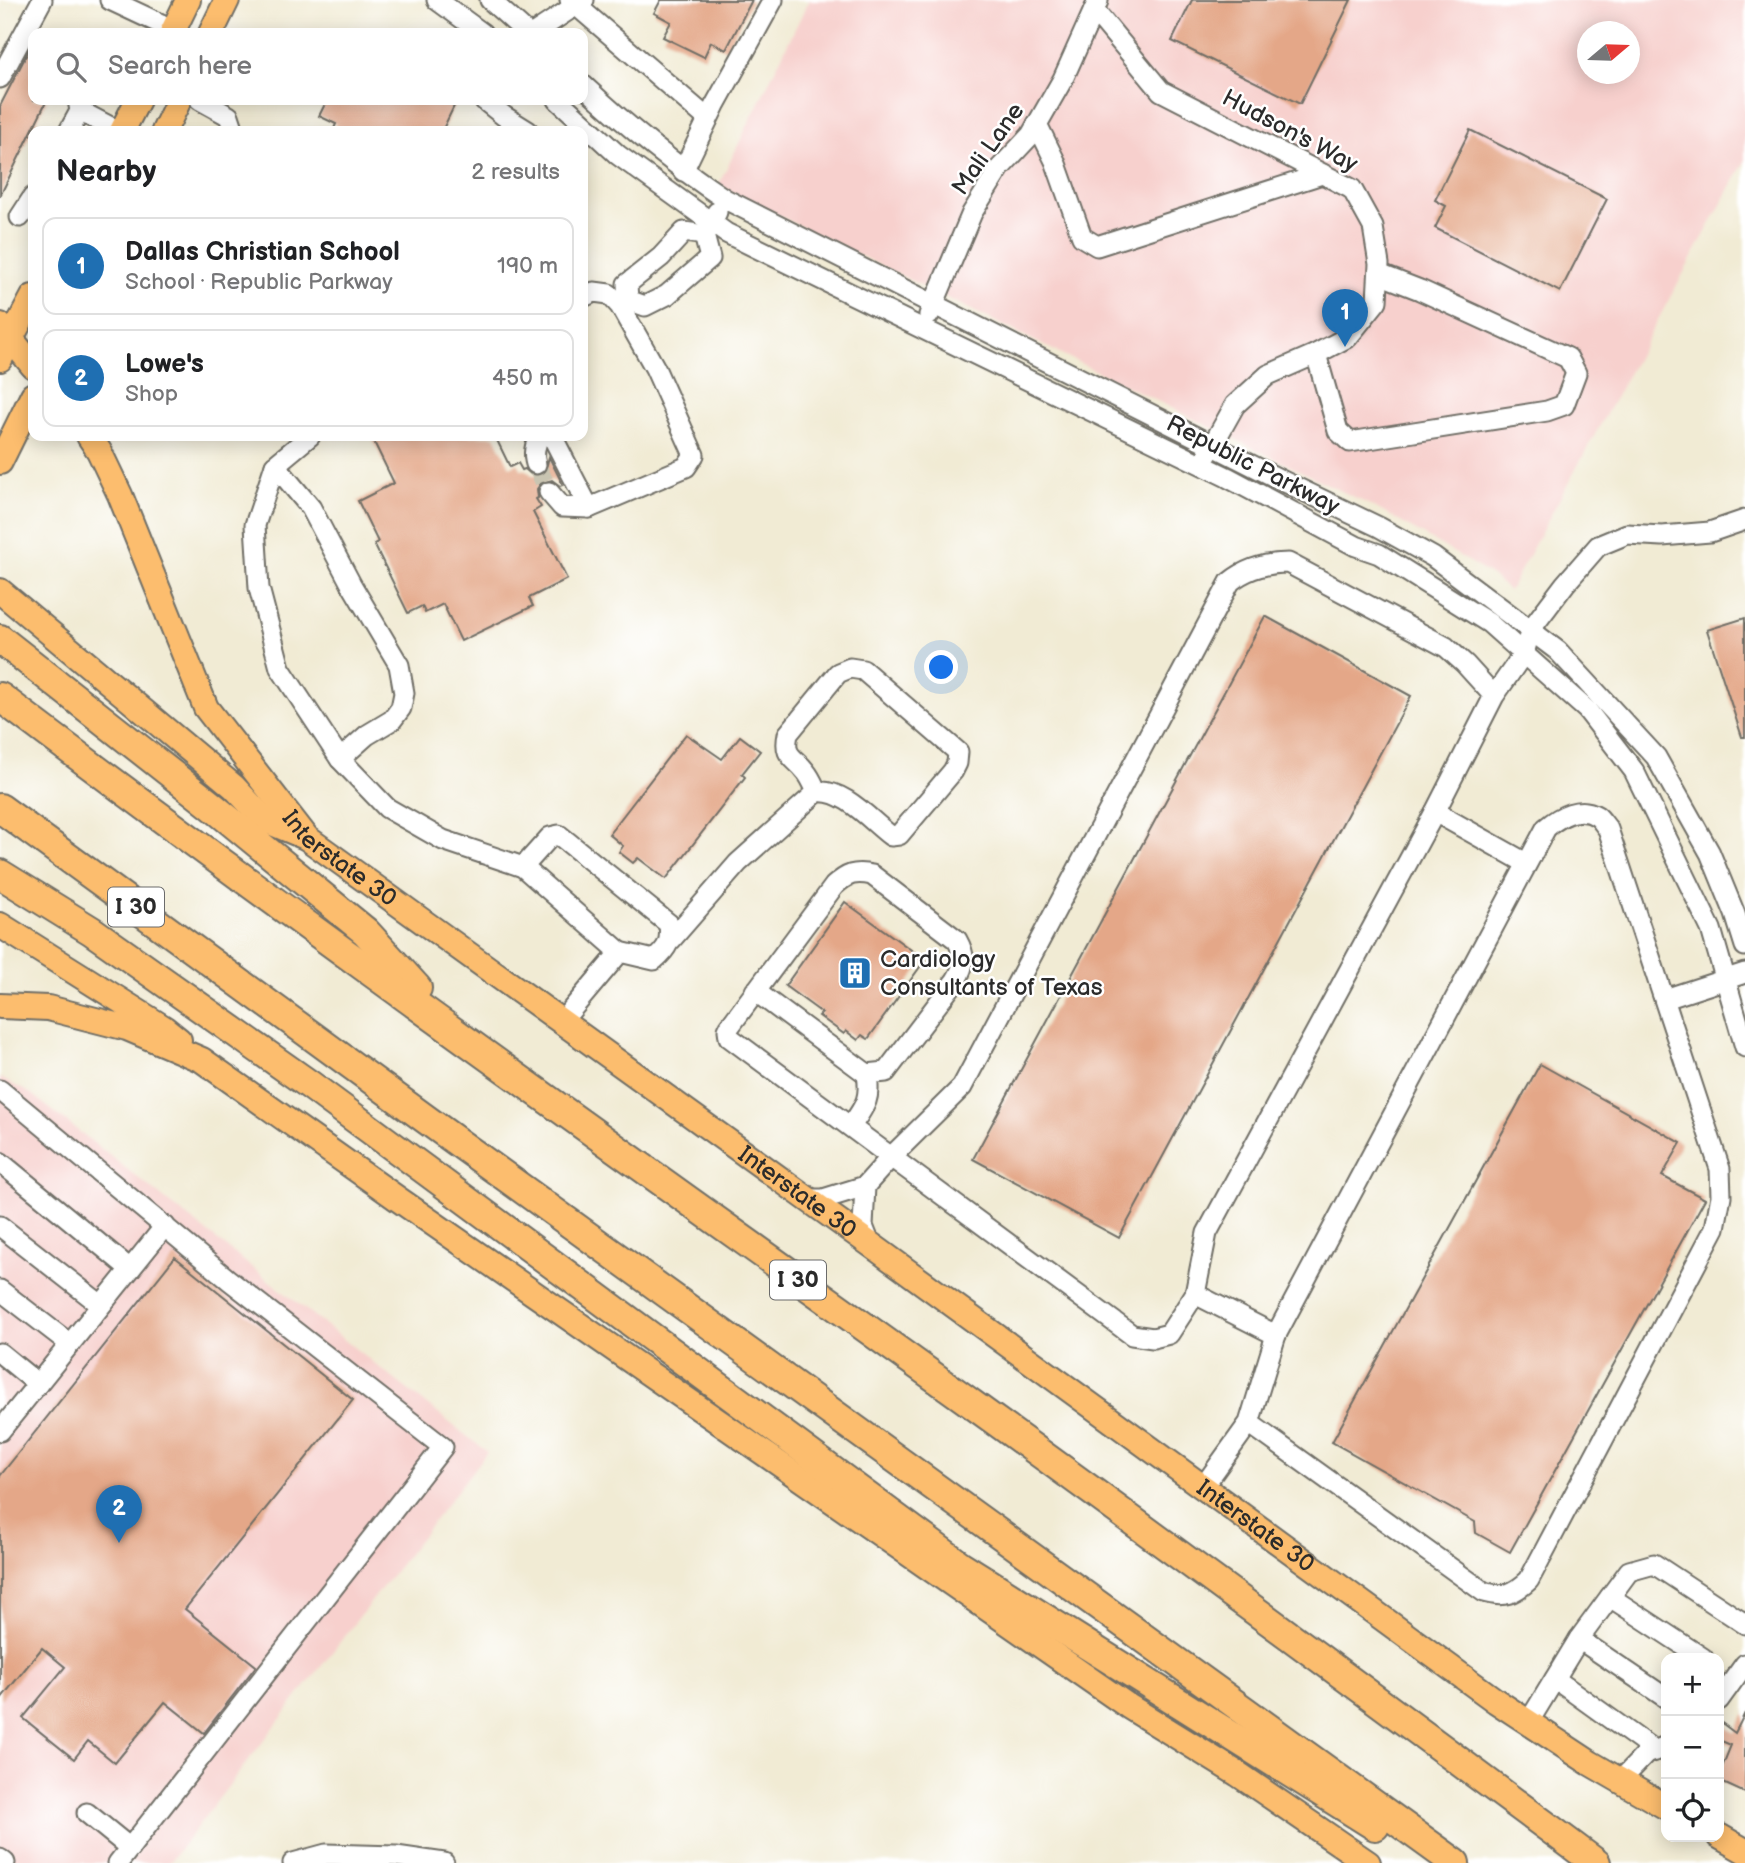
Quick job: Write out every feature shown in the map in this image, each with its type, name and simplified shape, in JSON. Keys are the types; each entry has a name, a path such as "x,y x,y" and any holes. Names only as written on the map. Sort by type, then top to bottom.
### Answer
{"highway":[{"path":"0,639 212,806 366,932 460,1034"},
{"name":"I 30","path":"0,697 107,778 973,1405 1596,1863"},
{"name":"I 30","path":"1,809 1455,1863"},
{"path":"0,874 92,931 310,1085 960,1565 1355,1814 1426,1858 1439,1863"}],"main road":[{"path":"174,28 188,0"},
{"path":"213,28 227,0"},
{"path":"123,126 135,105"},
{"path":"166,126 177,105"},
{"path":"0,359 5,331 28,303"},
{"path":"5,331 28,360"},
{"path":"0,462 28,405"},
{"name":"Interstate 30","path":"92,441 120,495 206,708 307,838 1528,1723 1661,1804"},
{"path":"0,591 234,787 265,820 307,838"},
{"path":"0,925 164,1028 202,1060 409,1207 1128,1706 1238,1774 1368,1863"},
{"path":"0,1006 48,1008 127,1028 202,1060"},
{"path":"1724,1839 1745,1851"}],"street":[{"path":"0,78 42,0"},
{"path":"110,0 167,28"},
{"path":"437,0 475,28"},
{"path":"489,0 521,28"},
{"path":"683,171 773,0"},
{"path":"541,28 577,2 708,119"},
{"name":"Mali Lane","path":"924,329 972,213 1000,168 1031,135 1063,79 1096,5"},
{"name":"Hudson's Way","path":"1096,5 1161,91 1352,189 1373,228 1379,274 1377,301 1348,337 1268,375 1235,405 1202,465"},
{"name":"Republic Parkway","path":"588,90 625,125 683,171 725,199 1379,527 1433,557 1531,629 1558,651 1656,757 1710,853 1745,946"},
{"path":"71,126 79,105 112,126"},
{"path":"209,105 229,116 232,126"},
{"path":"490,105 520,126"},
{"name":"Republic Parkway","path":"563,105 586,126"},
{"path":"1037,124 1055,161 1082,237 1097,246 1322,174"},
{"name":"Republic Parkway","path":"588,128 708,228 726,233 924,329 1202,465 1356,546 1379,554 1489,623 1587,710 1634,771 1736,976 1745,1047"},
{"path":"588,295 594,292 609,294 624,303 645,306 667,295 710,258 708,228 725,199"},
{"path":"20,217 28,205"},
{"path":"549,492 562,507 589,508 686,467 694,455 624,303 627,284 662,257 684,232 708,228"},
{"path":"1316,354 1338,431 1350,442 1548,411 1564,405 1577,373 1568,358 1379,274"},
{"path":"304,441 275,466 255,524 259,588 280,668 340,759 387,808 443,840 523,867 620,953 654,960 667,950 671,940 738,863 817,792 839,794 891,836 899,835 953,771 958,752 863,670 850,668 838,673 788,734 786,745 790,757 807,772 817,792"},
{"path":"536,441 536,464"},
{"path":"555,441 589,508"},
{"path":"275,466 311,508 398,665 404,693 401,708 392,720 367,735 340,759"},
{"path":"755,991 867,1074 886,1072 964,967 963,952 957,940 872,875 858,872 846,876 834,886 755,991 727,1030 729,1037 1132,1335 1153,1338 1169,1334 1195,1294 1208,1233 1435,812 1494,696 1524,653 1531,629 1564,584 1598,546 1627,534 1662,536 1710,532 1745,520"},
{"path":"806,1199 823,1199 865,1186 962,1087 1230,582 1240,574 1273,563 1288,563 1446,647 1494,696"},
{"path":"1203,1487 1249,1423 1276,1335 1546,828 1559,817 1579,811 1597,816 1608,830 1665,999 1720,1169 1721,1196 1716,1228 1529,1580 1516,1591 1500,1597 1484,1592 1249,1423"},
{"path":"1435,812 1526,863"},
{"path":"523,867 550,837 558,835 669,924 671,940"},
{"path":"562,1021 620,953"},
{"path":"1665,999 1736,976"},
{"path":"851,1126 866,1104 870,1090 867,1074"},
{"path":"0,1090 229,1280 443,1447 124,1855 87,1813"},
{"path":"0,1162 130,1269"},
{"path":"865,1186 863,1226 870,1244"},
{"path":"0,1226 101,1304"},
{"path":"2,1423 38,1384 165,1226"},
{"path":"0,1290 70,1344"},
{"path":"1195,1294 1276,1335"},
{"path":"0,1353 38,1384"},
{"path":"1528,1723 1579,1639 1629,1572 1654,1564 1745,1624"},
{"path":"1610,1597 1695,1653"},
{"path":"1579,1639 1661,1695"},
{"path":"1724,1689 1733,1670"},
{"path":"1555,1679 1661,1749"},
{"path":"1620,1781 1646,1754 1661,1749"},
{"path":"293,1863 326,1854 396,1856 444,1863"},
{"path":"0,1859 5,1863"}],"shaded area":[{"path":"809,0 1745,0 1745,161 1509,591 1492,576 1376,508 718,186"},
{"path":"0,1078 30,1093 487,1452 169,1863 0,1863"}],"building":[{"path":"661,0 752,0 726,50 711,42 704,57 663,37 671,22 654,13"},
{"path":"1192,0 1351,0 1300,104 1172,41"},
{"path":"28,52 28,105 45,105 34,126 28,126 28,139 0,196 0,106"},
{"path":"324,105 455,105 444,126 335,126 336,124 319,116"},
{"path":"1470,130 1607,199 1560,292 1435,228 1446,206 1435,200"},
{"path":"373,441 497,441 510,467 518,463 522,470 525,469 533,476 545,472 549,457 563,485 560,486 552,480 541,483 536,499 541,507 533,512 567,579 529,598 533,606 461,641 443,604 425,613 422,606 408,613 374,544 378,542 358,501 394,483"},
{"path":"1265,616 1411,696 1119,1238 973,1159"},
{"path":"1745,618 1745,737 1742,737 1707,630"},
{"path":"686,734 722,759 740,736 760,751 742,774 745,777 666,879 638,858 633,863 619,852 623,846 609,834"},
{"name":"Cardiology Consultants of Texas","path":"845,902 925,960 868,1039 862,1035 858,1040 846,1031 844,1034 819,1016 822,1013 785,986"},
{"path":"1540,1064 1681,1143 1662,1176 1705,1199 1510,1552 1476,1533 1475,1522 1332,1442"},
{"path":"175,1257 353,1400 185,1609 256,1666 204,1733 165,1702 115,1763 88,1741 74,1759 23,1718 65,1667 42,1648 0,1700 0,1476"},
{"path":"1745,1713 1745,1793 1724,1783 1724,1762 1731,1745 1724,1742 1724,1725 1735,1733"}],"tunnel":[{"path":"536,464 549,492"}],"place":[{"name":"Dallas Christian School","path":"1345,347"},
{"name":"Cardiology Consultants of Texas","path":"855,973"},
{"name":"Lowe's","path":"119,1543"}]}
